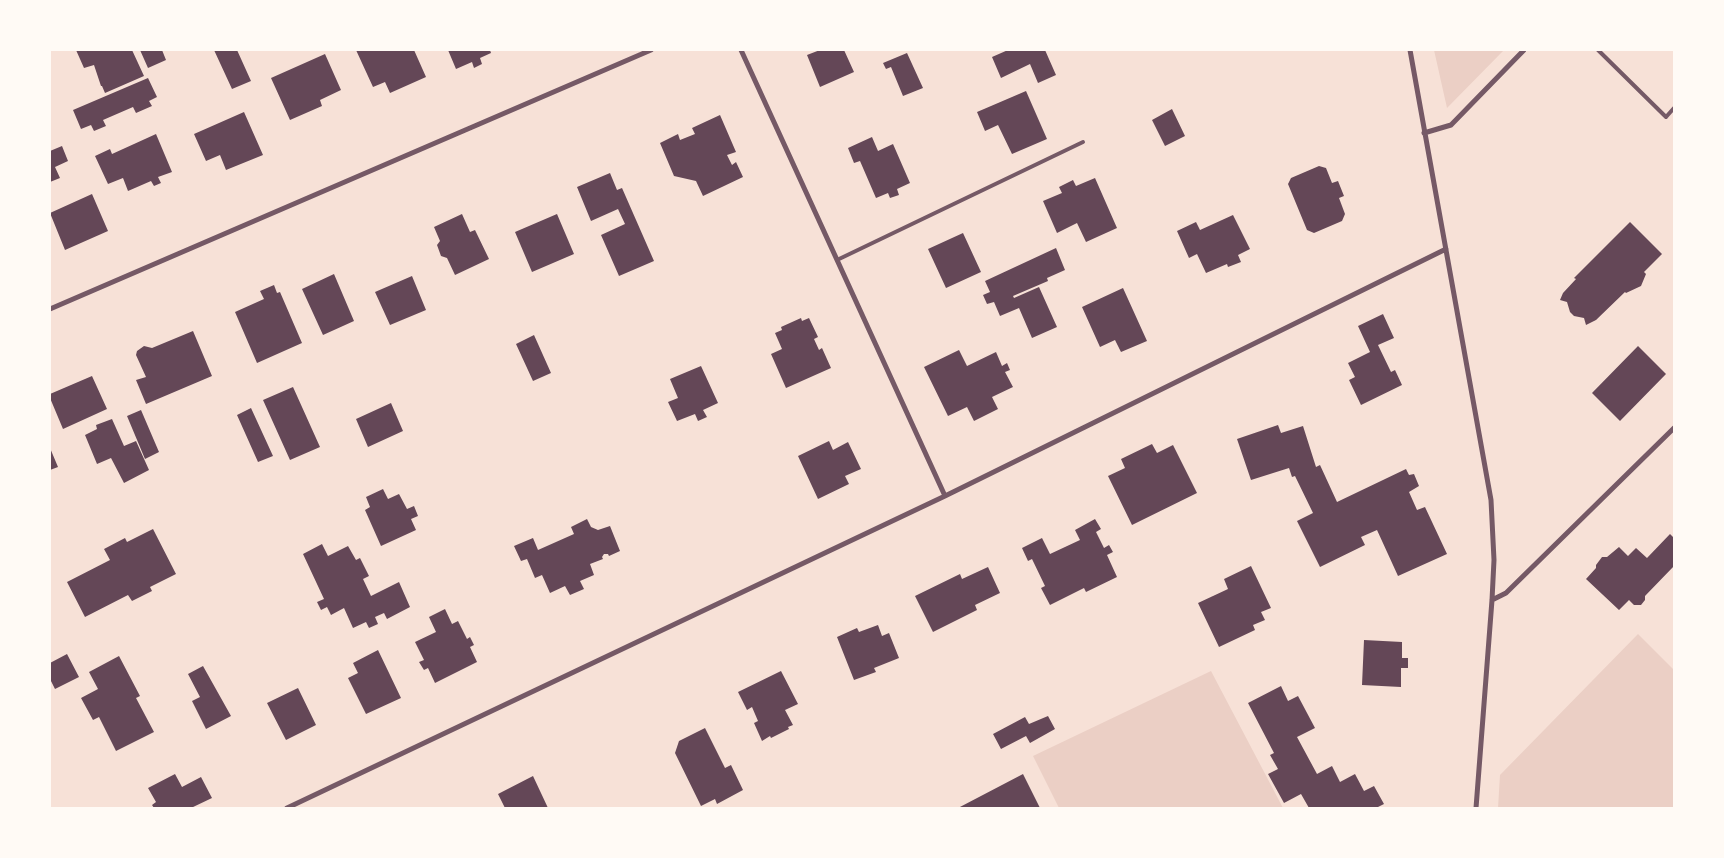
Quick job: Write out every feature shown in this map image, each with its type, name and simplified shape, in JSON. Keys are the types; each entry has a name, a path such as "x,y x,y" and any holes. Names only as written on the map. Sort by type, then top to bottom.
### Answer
{"street":[{"path":"50,309 651,50"},
{"path":"741,50 945,496"},
{"path":"1410,50 1491,500 1494,560 1476,808"},
{"path":"1424,132 1451,124 1524,50"},
{"path":"287,808 945,496 1446,249"},
{"path":"1492,600 1506,593 1674,428"}],"lane":[{"path":"1598,50 1666,117 1674,108"},
{"path":"837,260 1083,142"}],"shaded area":[{"path":"1434,50 1504,50 1447,108"},
{"path":"1638,634 1674,670 1674,808 1498,808 1500,775"},
{"path":"1211,671 1283,808 1059,808 1033,756"}],"building":[{"path":"76,50 132,50 144,76 105,93 94,65 84,68"},
{"path":"140,50 162,50 166,60 148,68"},
{"path":"214,50 237,50 251,81 232,89"},
{"path":"356,50 414,50 426,77 390,93 385,82 373,87"},
{"path":"448,50 490,50 491,53 480,58 482,64 474,68 472,62 456,69"},
{"path":"820,50 844,50 854,72 820,87 807,55"},
{"path":"1008,50 1045,50 1056,75 1038,83 1030,64 1001,78 992,57"},
{"path":"907,53 923,88 903,96 891,67 886,69 883,63"},
{"path":"325,54 341,90 320,100 322,106 290,120 271,78"},
{"path":"148,78 157,97 149,101 152,106 136,113 133,107 103,120 106,126 94,131 91,125 81,129 73,110"},
{"path":"1026,91 1047,139 1012,154 998,125 985,131 977,112"},
{"path":"1172,109 1185,136 1165,146 1152,120"},
{"path":"244,112 263,155 226,170 220,155 206,161 194,134"},
{"path":"720,115 736,152 727,155 732,165 736,162 743,177 703,196 696,181 674,176 660,143 678,134 680,140 695,134 692,128"},
{"path":"156,134 172,172 158,177 161,183 154,186 151,181 128,191 123,178 108,184 95,156 110,149 112,154"},
{"path":"872,137 878,151 893,144 910,183 897,189 899,195 890,198 888,193 876,198 860,161 854,163 848,148"},
{"path":"62,146 68,161 55,167 60,178 50,182 50,151"},
{"path":"1319,166 1326,168 1332,183 1338,181 1344,196 1339,198 1345,214 1342,221 1314,233 1307,230 1288,184 1291,178"},
{"path":"610,173 617,190 622,188 654,261 619,276 601,235 625,224 618,209 591,221 577,187"},
{"path":"1095,178 1117,228 1086,242 1077,223 1057,233 1043,201 1062,193 1059,187 1073,180 1076,186"},
{"path":"92,194 108,231 65,250 50,213"},
{"path":"462,214 470,232 475,230 489,259 455,275 447,258 441,256 437,245 440,241 434,227"},
{"path":"557,214 574,254 532,272 515,232"},
{"path":"1233,215 1250,249 1238,255 1241,262 1228,267 1227,264 1206,273 1197,254 1189,258 1177,231 1196,222 1200,230"},
{"path":"1630,222 1662,254 1644,272 1646,274 1641,286 1625,292 1596,320 1586,325 1584,318 1574,316 1570,312 1567,302 1560,300 1563,293 1576,279 1574,278"},
{"path":"963,233 981,272 946,288 928,249"},
{"path":"1056,248 1065,270 1047,278 1048,281 1013,296 1014,298 1039,287 1057,327 1032,338 1019,308 1000,316 994,302 987,304 983,295 990,292 985,281"},
{"path":"334,274 354,321 323,335 302,289"},
{"path":"412,276 426,310 390,325 375,292"},
{"path":"274,285 277,293 280,292 302,343 257,363 235,312 264,299 260,291"},
{"path":"1123,288 1147,341 1121,352 1115,340 1100,347 1082,307"},
{"path":"1383,314 1394,338 1378,345 1391,372 1395,370 1402,385 1361,405 1349,380 1355,377 1348,363 1370,352 1358,326"},
{"path":"801,318 802,321 809,318 818,337 814,339 819,350 822,348 831,368 786,388 771,354 782,349 775,333 782,330 781,327"},
{"path":"193,331 212,376 146,404 136,380 146,377 136,355 137,351 144,346 152,348"},
{"path":"534,335 551,373 533,381 516,344"},
{"path":"1638,346 1666,374 1620,421 1592,393"},
{"path":"959,350 967,366 996,352 1002,366 1007,363 1010,370 1005,372 1013,387 992,397 998,409 974,421 967,407 948,416 924,367"},
{"path":"701,366 718,403 703,410 707,417 698,421 695,414 677,421 668,402 678,398 670,379"},
{"path":"92,376 107,409 63,429 50,394"},
{"path":"293,387 320,447 290,460 263,400"},
{"path":"391,403 403,431 368,447 356,419"},
{"path":"251,408 273,456 258,462 237,415"},
{"path":"141,410 159,452 145,459 127,416"},
{"path":"112,419 124,446 136,441 149,470 124,483 111,458 97,464 85,435 97,429 96,425"},
{"path":"1278,425 1281,433 1303,426 1316,467 1320,465 1337,502 1406,469 1409,475 1414,474 1419,486 1409,492 1417,510 1425,507 1447,554 1398,576 1377,530 1361,537 1365,545 1320,567 1297,521 1313,513 1295,476 1292,477 1289,468 1251,480 1237,439"},
{"path":"829,441 833,450 848,442 861,469 845,476 849,484 818,499 798,456"},
{"path":"1152,444 1157,453 1173,445 1197,493 1132,525 1108,476 1125,468 1121,459"},
{"path":"50,448 58,467 50,470"},
{"path":"383,489 388,499 399,494 407,509 414,506 418,516 411,519 416,530 381,546 365,510 370,507 366,497"},
{"path":"587,519 591,527 598,530 610,526 620,551 609,556 604,554 603,559 590,564 594,575 580,581 584,589 570,595 565,586 550,593 542,575 535,578 527,559 521,561 514,546 533,538 538,550 574,534 571,527"},
{"path":"1095,519 1101,529 1096,532 1104,548 1109,545 1113,552 1107,555 1117,577 1086,592 1084,588 1050,605 1041,588 1045,586 1032,559 1028,561 1022,548 1042,538 1050,554 1080,540 1075,530"},
{"path":"153,529 176,574 150,587 152,591 132,601 128,595 85,617 67,582 110,560 104,549 125,538 127,542"},
{"path":"1670,534 1674,538 1674,566 1645,596 1645,600 1641,605 1634,605 1629,600 1619,610 1586,579 1596,568 1602,557 1607,557 1619,547 1628,556 1636,548 1647,558"},
{"path":"322,544 328,556 348,546 356,560 360,558 369,576 363,579 371,596 399,582 410,607 387,619 384,613 375,617 378,624 369,628 366,622 353,628 344,608 331,615 327,607 321,610 317,602 324,599 303,554"},
{"path":"1251,566 1271,608 1261,612 1265,620 1253,625 1255,630 1219,647 1198,603 1228,589 1224,579"},
{"path":"988,567 1000,593 975,605 977,610 933,632 915,596 960,574 962,579"},
{"path":"445,609 452,624 458,621 467,639 470,637 474,645 470,647 477,662 435,683 428,668 424,670 419,662 424,660 415,642 436,632 429,617"},
{"path":"878,625 882,636 889,633 899,658 874,668 876,672 854,680 837,637 857,628 859,632"},
{"path":"1364,640 1402,642 1402,658 1408,658 1408,668 1401,668 1401,687 1362,685"},
{"path":"378,650 401,698 366,714 348,678 358,673 353,663"},
{"path":"67,654 79,677 55,689 50,679 50,663"},
{"path":"119,656 140,696 136,698 154,732 116,751 99,717 93,720 81,698 98,689 89,672"},
{"path":"203,666 231,716 206,729 192,701 200,697 188,674"},
{"path":"781,671 798,704 785,710 793,725 788,727 789,729 762,741 754,723 758,721 752,707 747,710 738,692"},
{"path":"1281,686 1288,701 1298,696 1315,728 1297,737 1317,774 1332,766 1340,782 1355,774 1364,791 1374,786 1384,804 1376,808 1309,808 1301,794 1284,803 1268,774 1278,769 1270,755 1274,753 1248,703"},
{"path":"298,688 316,725 286,740 267,703"},
{"path":"1048,716 1055,729 1030,743 1026,736 1001,749 993,734 1025,717 1029,724"},
{"path":"705,728 725,768 731,765 743,790 717,804 715,799 701,806 675,753 679,741"},
{"path":"175,774 182,787 201,777 212,798 191,808 154,808 152,805 156,802 148,788"},
{"path":"1023,774 1040,808 958,808"},
{"path":"533,776 548,808 505,808 498,794"}]}
